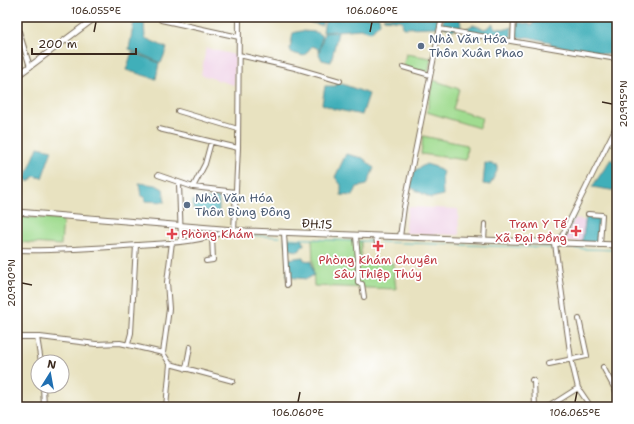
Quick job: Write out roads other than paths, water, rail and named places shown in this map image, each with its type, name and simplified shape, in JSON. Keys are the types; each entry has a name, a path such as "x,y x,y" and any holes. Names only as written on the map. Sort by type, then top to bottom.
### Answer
{"main road":[{"path":"17,76 88,19 96,17"},
{"name":"ĐH.15","path":"17,212 284,233 376,237 430,236 484,241 617,245"}],"street":[{"path":"17,250 47,250 172,242 212,236 232,230 236,192 238,148 237,73 239,55 239,17"},
{"path":"400,237 404,207 442,17"},
{"path":"513,41 514,17"},
{"path":"161,20 239,37"},
{"path":"17,25 30,67"},
{"path":"440,28 617,59"},
{"path":"239,55 340,81"},
{"path":"403,67 430,75"},
{"path":"178,111 238,129"},
{"path":"591,407 578,388 571,359 557,244 617,125"},
{"path":"159,129 238,148"},
{"path":"193,187 205,164 211,142"},
{"path":"158,175 180,184 193,187 236,192"},
{"path":"180,184 180,240"},
{"path":"588,214 602,215 600,245"},
{"path":"484,241 485,224"},
{"path":"284,233 287,285"},
{"path":"206,261 213,260 212,236"},
{"path":"356,236 358,283 362,284 364,297"},
{"path":"376,237 378,244"},
{"path":"163,354 169,309 167,282 172,242"},
{"path":"128,344 131,333 136,245"},
{"path":"550,364 587,356 579,319"},
{"path":"17,337 37,337 82,342 128,344 163,354 170,364 233,381"},
{"path":"37,337 40,354"},
{"path":"186,369 190,347"},
{"path":"166,407 170,364"},
{"path":"603,367 617,393"},
{"path":"532,380 534,381 535,407"},
{"path":"548,407 578,388"},
{"path":"43,394 44,407"}],"water":[{"path":"290,17 323,17 322,25 320,25"},
{"path":"331,17 379,17 380,23 371,32 360,29 323,32 325,19"},
{"path":"383,17 438,17 437,27 403,28 402,21 384,19"},
{"path":"444,17 460,17 461,27 453,30 442,26"},
{"path":"537,17 595,17 607,24 610,23 617,26 617,56 551,45 550,42 528,37 518,38 515,34 517,22 530,24 531,26"},
{"path":"134,21 144,21 145,38 167,48 161,63 129,49"},
{"path":"493,24 495,28 507,29 512,27 511,37 468,32 465,29 473,25 485,29"},
{"path":"301,31 316,32 322,36 319,52 317,48 312,46 304,56 292,53 290,49 293,33"},
{"path":"338,32 331,62 322,60 319,54 324,33"},
{"path":"132,52 159,63 156,79 126,70"},
{"path":"337,82 369,94 362,115 334,109 322,104 325,86 336,86"},
{"path":"38,147 52,150 42,178 34,176 29,182 25,179"},
{"path":"346,154 363,158 374,168 367,185 357,187 353,196 341,195 341,185 335,177"},
{"path":"611,159 617,165 617,191 592,187"},
{"path":"485,163 497,165 497,171 490,185 483,184"},
{"path":"426,164 436,167 443,172 443,195 431,198 410,187 414,171"},
{"path":"139,183 156,185 163,189 165,202 145,201 145,197 141,196"},
{"path":"213,197 219,197 219,213 193,209 193,200 198,201 200,198 211,199"},
{"path":"586,216 600,218 598,243 582,242"},
{"path":"285,239 303,240 304,244 299,251 293,250 288,247"},
{"path":"303,257 304,260 311,261 314,275 307,279 287,277 288,259"}],"waterway":[{"path":"608,147 617,130"},
{"path":"563,241 578,208"},
{"path":"227,234 280,237"},
{"path":"287,238 353,241"},
{"path":"359,241 374,241"},
{"path":"380,242 553,248"},
{"path":"557,248 617,250"}],"place":[{"name":"Nhà Văn Hóa Thôn Xuân Phao","path":"421,46"},
{"name":"Nhà Văn Hóa Thôn Bùng Đông","path":"187,205"},
{"name":"Trạm Y Tế Xã Đại Đồng","path":"576,231"},
{"name":"Phòng Khám","path":"172,234"},
{"name":"Phòng Khám Chuyên Sâu Thiệp Thúy","path":"378,246"}]}
